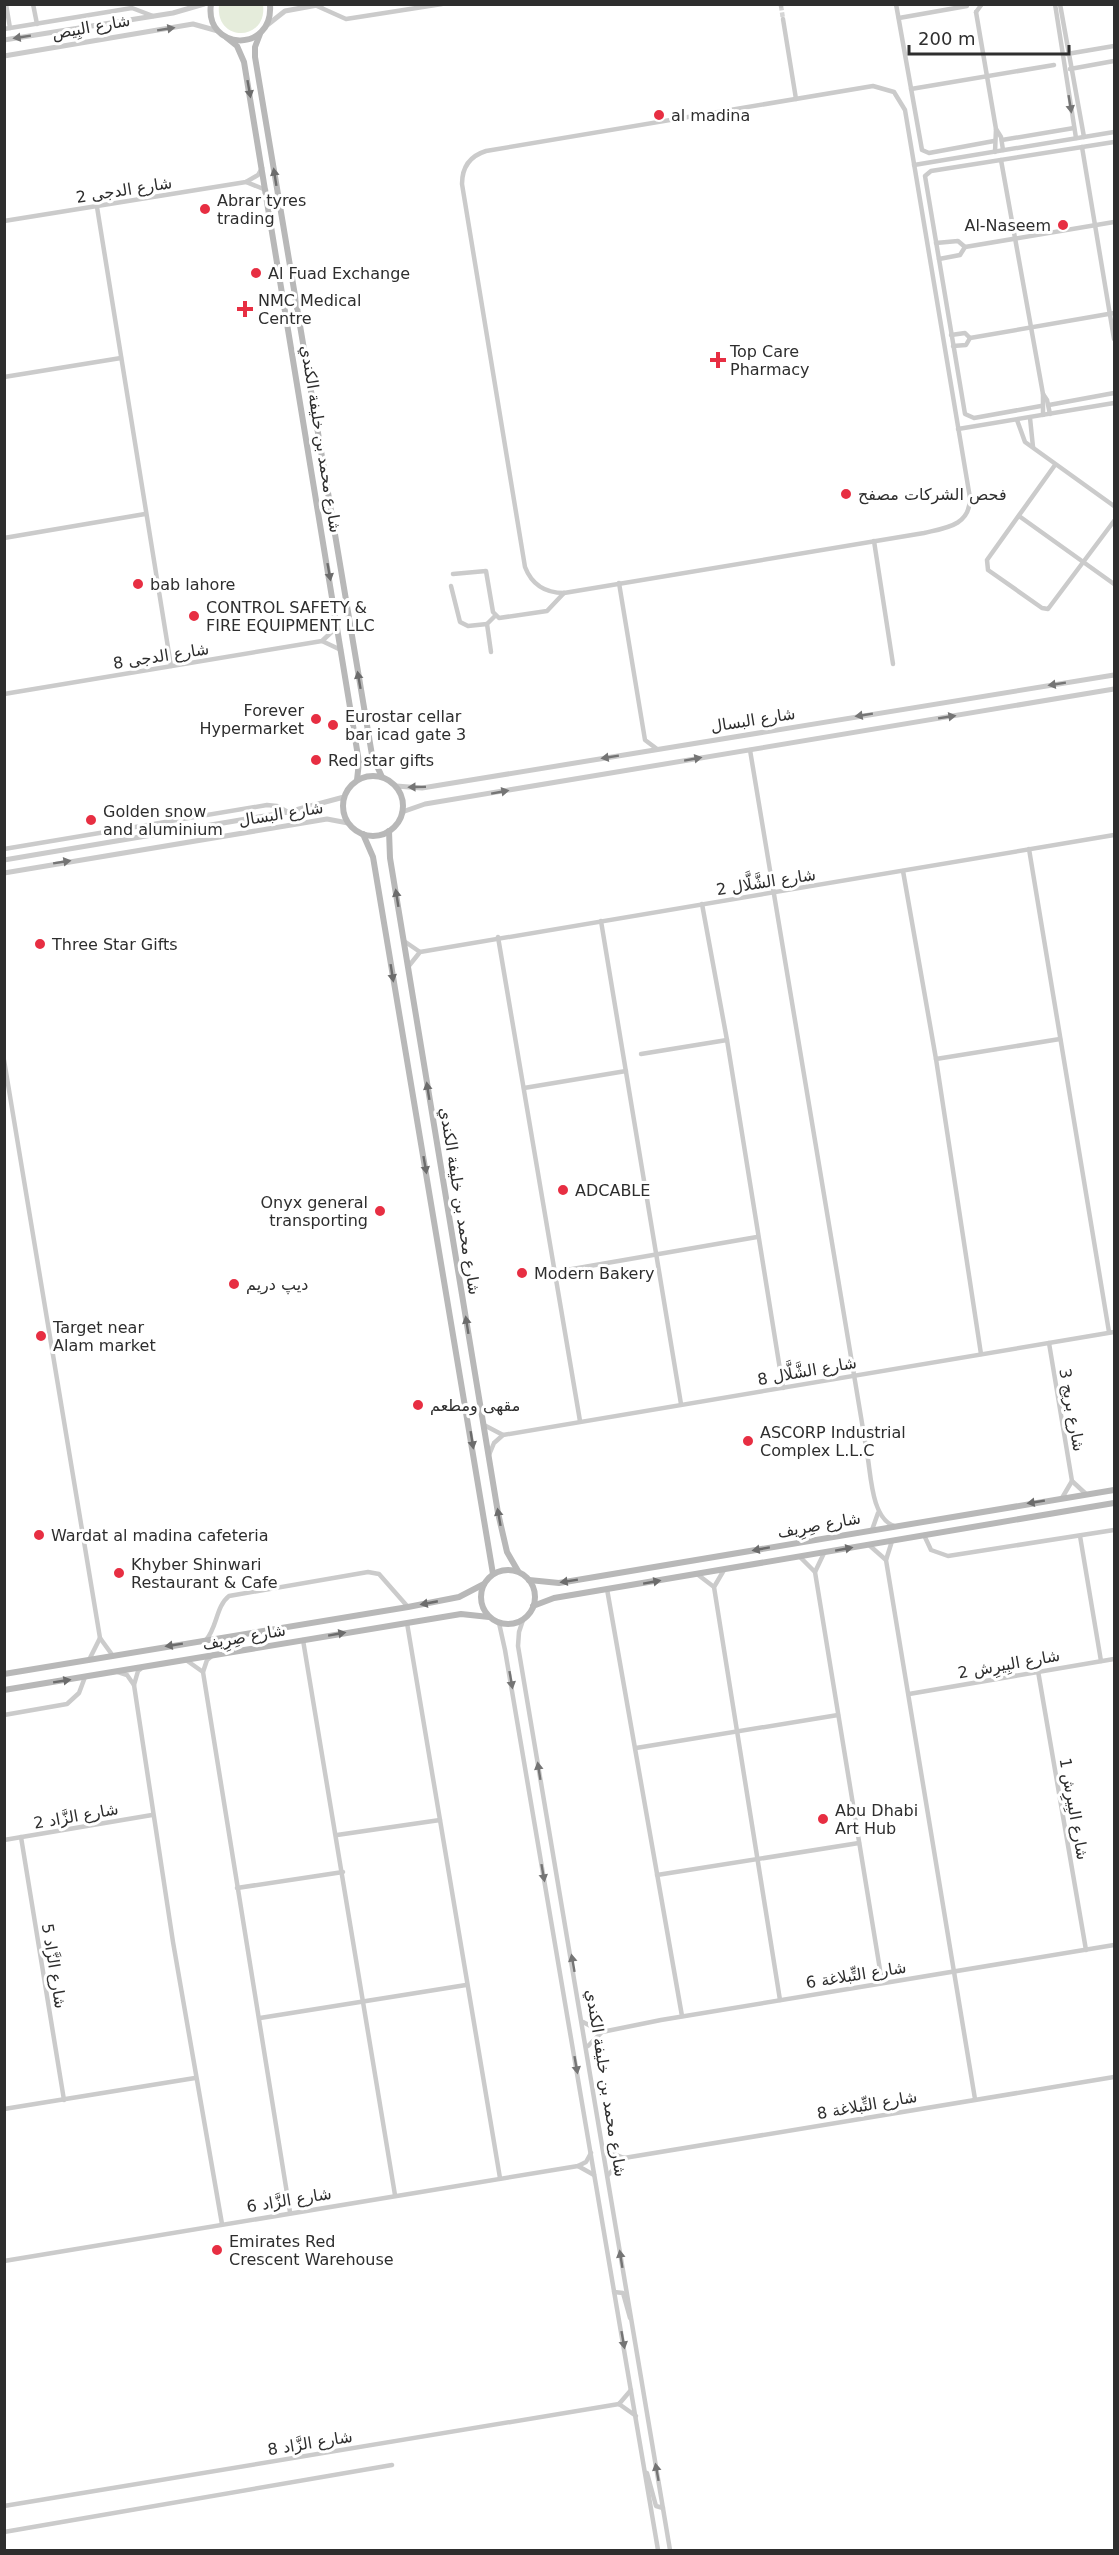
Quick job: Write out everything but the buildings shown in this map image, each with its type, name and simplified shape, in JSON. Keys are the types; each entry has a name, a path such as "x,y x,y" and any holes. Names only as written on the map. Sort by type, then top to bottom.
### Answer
{"main road":[{"path":"211,4 211,16 218,31"},
{"path":"227,38 244,41 260,34 266,26 270,4"},
{"name":"شارع محمد بن خليفة الكندي","path":"218,31 237,46 243,58 338,624 359,762 357,780"},
{"name":"شارع محمد بن خليفة الكندي","path":"260,34 255,47 257,68 372,755 382,777"},
{"path":"365,776 382,777 396,786 403,803 402,812 389,831 381,835 363,834 348,823 344,814 344,797 357,780 365,776"},
{"name":"شارع محمد بن خليفة الكندي","path":"389,831 389,851 502,1536 518,1571"},
{"name":"شارع محمد بن خليفة الكندي","path":"363,834 373,857 493,1574"},
{"name":"شارع صِرِيف","path":"529,1580 559,1582 1114,1490"},
{"name":"شارع صِرِيف","path":"533,1606 554,1598 1114,1503"},
{"path":"501,1571 518,1571 529,1580 533,1588 533,1606 523,1620 515,1624 499,1623 489,1617 481,1602 483,1584 493,1574 501,1571"},
{"name":"شارع صِرِيف","path":"4,1674 408,1607 459,1597 483,1584"},
{"name":"شارع صِرِيف","path":"4,1690 461,1614 489,1617"}],"street":[{"path":"6,4 7,28 132,8 153,16"},
{"path":"33,4 37,24"},
{"name":"شارع البِيص","path":"4,40 153,16 204,4"},
{"path":"266,26 285,11 320,5 346,19 442,4"},
{"path":"896,4 924,152 994,141"},
{"path":"982,4 976,12 996,129 1002,140 1003,150"},
{"path":"1055,4 1076,138"},
{"path":"1060,4 1084,137"},
{"path":"898,18 967,5 969,10 976,12"},
{"path":"783,19 796,99"},
{"name":"شارع البِيص","path":"4,56 193,24 218,31"},
{"path":"1063,55 1114,46"},
{"path":"1065,69 1114,61"},
{"path":"911,89 1054,65"},
{"path":"873,86 890,89 904,105 970,498 964,518 951,527 874,541 564,594 549,592 537,585 525,567 462,184 466,165 475,156 486,151 796,99 873,86"},
{"path":"1002,140 1074,128"},
{"path":"995,152 996,129"},
{"path":"914,165 1114,132"},
{"path":"1041,406 968,417 964,412 926,174 1114,142"},
{"path":"1082,147 1112,313 1114,339"},
{"path":"1001,160 1043,394 1049,405 1050,414"},
{"path":"246,182 254,178 262,168"},
{"path":"246,182 266,191"},
{"name":"شارع الدجى 2","path":"4,221 246,182"},
{"path":"97,207 171,666"},
{"path":"939,259 960,255 965,247 1114,222"},
{"path":"936,243 958,241 965,247"},
{"path":"970,338 1112,313"},
{"path":"951,334 964,333 970,338"},
{"path":"953,346 966,345 970,338"},
{"path":"4,377 121,358"},
{"path":"1049,405 1114,393"},
{"path":"1042,416 1043,394"},
{"path":"958,429 1114,403"},
{"path":"1030,418 1033,447"},
{"path":"1017,420 1023,439 1055,465 1114,506"},
{"path":"1055,465 987,560 986,566 989,572 1046,610 1052,607 1114,521"},
{"path":"4,538 145,514"},
{"path":"1019,516 1114,584"},
{"path":"874,541 893,664"},
{"path":"453,574 482,570 486,572 495,616"},
{"path":"619,583 645,740 658,750"},
{"path":"451,586 460,622 468,626 487,624 495,616 545,612 555,606 564,594"},
{"path":"549,592 555,606"},
{"path":"322,641 330,636 338,624"},
{"path":"487,624 491,652"},
{"path":"322,641 342,651"},
{"name":"شارع الدجى 8","path":"4,694 322,641"},
{"name":"شارع البسال","path":"396,786 422,788 1114,675"},
{"name":"شارع البسال","path":"402,812 425,804 1114,689"},
{"path":"636,753 645,740"},
{"path":"750,750 772,893 878,1510 886,1521 894,1526"},
{"name":"شارع البسال","path":"4,860 288,812 344,797"},
{"path":"4,849 267,805 277,806 288,812"},
{"name":"شارع البسال","path":"4,873 327,819 348,823"},
{"name":"شارع الشَّلَّال 2","path":"420,952 498,937 1114,835"},
{"path":"1029,849 1112,1332"},
{"path":"903,871 936,1059 981,1354"},
{"path":"702,904 727,1040 783,1388"},
{"path":"601,921 681,1404"},
{"path":"498,937 580,1421"},
{"path":"404,941 420,952 408,968"},
{"path":"936,1059 1060,1039"},
{"path":"642,1054 727,1040"},
{"path":"4,1060 100,1638 113,1656"},
{"path":"524,1088 626,1071"},
{"path":"555,1272 757,1237"},
{"name":"شارع الشَّلَّال 8","path":"503,1435 1112,1332"},
{"name":"شارع بريج 3","path":"1049,1343 1072,1481"},
{"path":"483,1424 503,1435 492,1446 489,1456"},
{"path":"1062,1498 1072,1481 1086,1494"},
{"path":"872,1530 878,1510"},
{"path":"924,1535 932,1550 948,1556 1114,1530"},
{"path":"1080,1536 1101,1661"},
{"path":"892,1541 886,1560 975,2099"},
{"path":"869,1545 886,1560"},
{"path":"824,1553 815,1572 882,1982"},
{"path":"800,1557 815,1572"},
{"path":"724,1569 714,1587 780,2000"},
{"path":"204,1641 212,1631 226,1598 368,1572 379,1574 408,1607"},
{"path":"697,1574 714,1587"},
{"path":"608,1589 682,2016"},
{"name":"شارع محمد بن خليفة الكندي","path":"523,1620 518,1646 588,2047 670,2550"},
{"path":"407,1623 500,2178"},
{"name":"شارع محمد بن خليفة الكندي","path":"499,1623 506,1650 658,2550"},
{"path":"89,1660 100,1638"},
{"path":"303,1640 395,2195"},
{"path":"213,1656 207,1660 202,1672 290,2212"},
{"name":"شارع البِيرِش 2","path":"909,1694 1114,1659"},
{"path":"186,1660 202,1672"},
{"path":"143,1667 138,1671 134,1685 152,1815 195,2078 222,2224"},
{"name":"شارع البِيرِش 1","path":"1038,1671 1086,1950"},
{"path":"117,1672 126,1675 134,1685"},
{"path":"4,1715 67,1704 79,1693 85,1677"},
{"path":"636,1748 838,1715"},
{"name":"شارع الزَّاد 2","path":"4,1840 152,1815"},
{"path":"337,1835 440,1820"},
{"name":"شارع الزَّاد 5","path":"21,1837 64,2100"},
{"path":"657,1875 859,1843"},
{"path":"237,1888 343,1872"},
{"name":"شارع التِّبلاغة 6","path":"602,2031 882,1982 1114,1946"},
{"path":"260,2018 466,1985"},
{"path":"583,2022 602,2031 588,2047"},
{"name":"شارع التِّبلاغة 8","path":"624,2158 1114,2077"},
{"path":"4,2109 195,2078"},
{"path":"604,2150 624,2158 608,2175"},
{"path":"591,2151 588,2159 578,2166 595,2175"},
{"name":"شارع الزَّاد 6","path":"4,2261 578,2166"},
{"path":"614,2292 623,2293 627,2311 632,2320"},
{"path":"632,2390 619,2404 636,2416"},
{"name":"شارع الزَّاد 8","path":"4,2506 619,2404"},
{"path":"4,2532 392,2464"},
{"path":"644,2468 656,2506 663,2508"}],"green space":[{"path":"263,4 262,17 258,26 250,31 241,33 232,31 225,26 220,17 219,5"}],"tunnel":[{"path":"781,6 783,19"}],"place":[{"name":"al madina","path":"659,115"},
{"name":"Abrar tyres trading","path":"205,209"},
{"name":"Al-Naseem","path":"1063,225"},
{"name":"Al Fuad Exchange","path":"256,273"},
{"name":"NMC Medical Centre","path":"245,309"},
{"name":"Top Care Pharmacy","path":"718,360"},
{"name":"فحص الشركات مصفح","path":"846,494"},
{"name":"bab lahore","path":"138,584"},
{"name":"CONTROL SAFETY & FIRE EQUIPMENT LLC","path":"194,616"},
{"name":"Forever Hypermarket","path":"316,719"},
{"name":"Eurostar cellar bar icad gate 3","path":"333,725"},
{"name":"Red star gifts","path":"316,760"},
{"name":"Golden snow and aluminium","path":"91,820"},
{"name":"Three Star Gifts","path":"40,944"},
{"name":"ADCABLE","path":"563,1190"},
{"name":"Onyx general transporting","path":"380,1211"},
{"name":"Modern Bakery","path":"522,1273"},
{"name":"دیپ دریم","path":"234,1284"},
{"name":"Target near Alam market","path":"41,1336"},
{"name":"مقهى ومطعم","path":"418,1405"},
{"name":"ASCORP Industrial Complex L.L.C","path":"748,1441"},
{"name":"Wardat al madina cafeteria","path":"39,1535"},
{"name":"Khyber Shinwari Restaurant & Cafe","path":"119,1573"},
{"name":"Abu Dhabi Art Hub","path":"823,1819"},
{"name":"Emirates Red Crescent Warehouse","path":"217,2250"}]}
